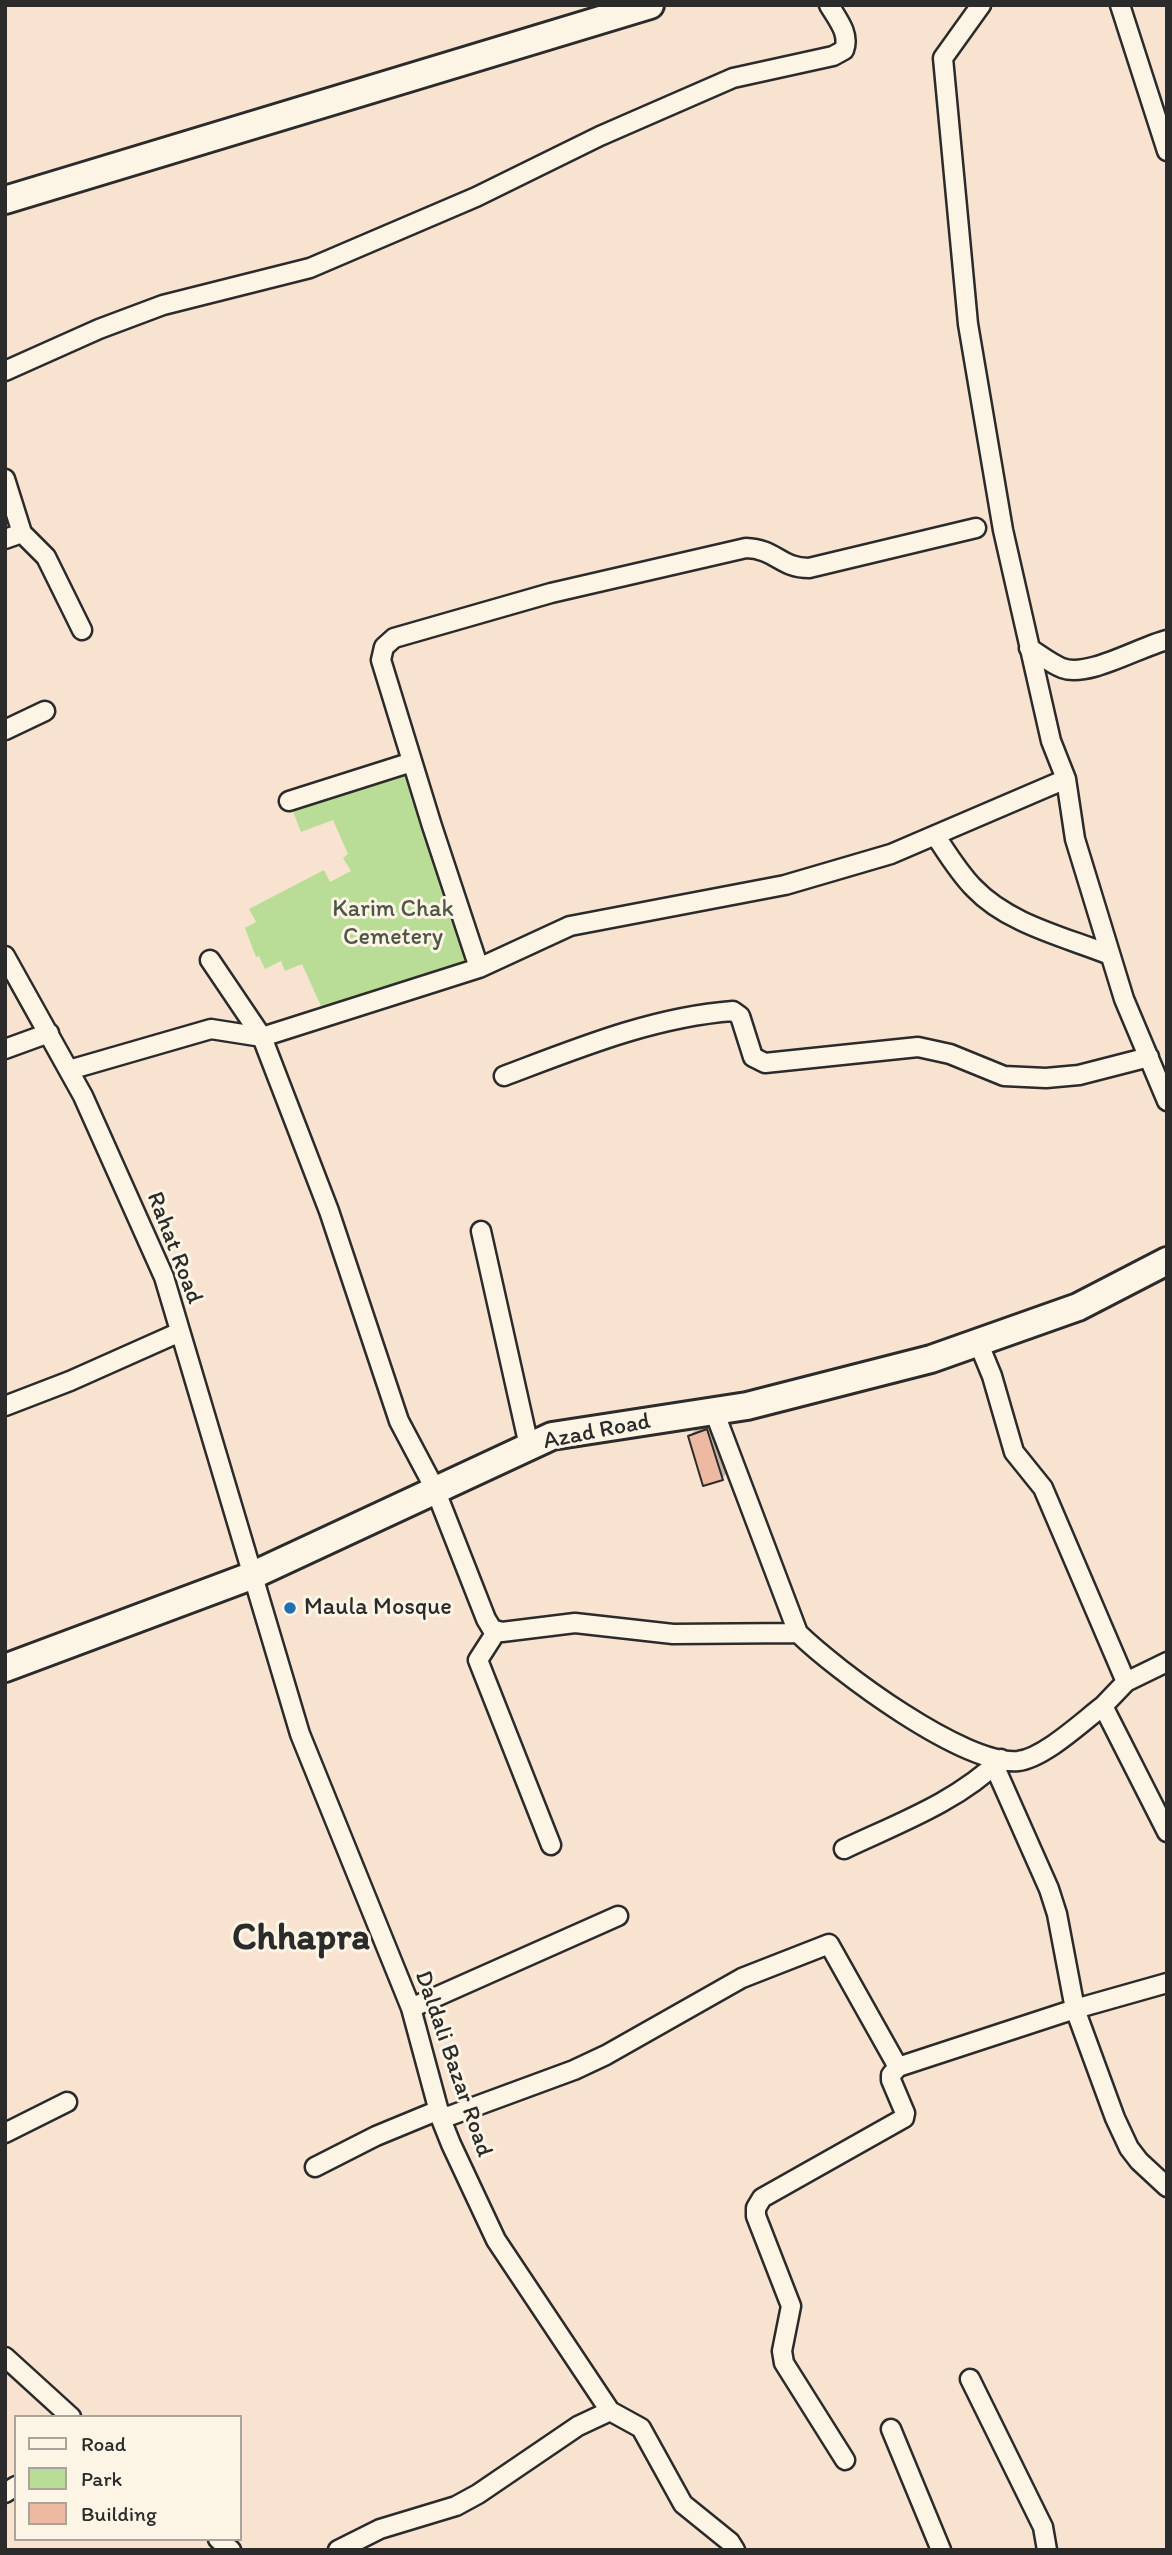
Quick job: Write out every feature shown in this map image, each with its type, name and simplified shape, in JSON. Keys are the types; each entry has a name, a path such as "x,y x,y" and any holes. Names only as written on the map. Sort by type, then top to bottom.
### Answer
{"street":[{"path":"5,200 650,5"},
{"path":"5,371 99,329 163,305 310,268 476,197 600,136 733,78 833,56 844,50 847,41 829,5"},
{"path":"981,5 943,58 968,324 1003,530 1051,741 1066,779 1074,839 1124,999 1167,1101"},
{"path":"1120,5 1167,151"},
{"path":"5,480 13,536 46,557 82,630"},
{"path":"479,968 381,660 384,647 394,638 551,593 746,548 762,549 795,568 809,568 976,528"},
{"path":"1029,648 1062,668 1076,670 1093,667 1167,640"},
{"path":"5,730 45,711"},
{"path":"289,802 412,762"},
{"path":"69,1070 211,1029 262,1037 479,968 570,926 785,885 891,854 1066,779"},
{"path":"935,835 974,889 993,905 1018,919 1110,955"},
{"name":"Rahat Road","path":"5,956 83,1096 164,1277 251,1576"},
{"path":"210,960 262,1037 329,1211 399,1421 435,1489 486,1619 496,1632"},
{"path":"504,1076 634,1030 670,1021 733,1012 740,1016 754,1057 765,1063 918,1047 950,1054 1004,1076 1046,1079 1079,1075 1149,1058"},
{"path":"5,1049 49,1033"},
{"path":"481,1231 529,1446"},
{"name":"Azad Road","path":"5,1668 251,1576 552,1436 747,1406 918,1362 1079,1307 1167,1261"},
{"path":"5,1406 70,1381 180,1332"},
{"path":"978,1342 992,1376 1014,1452 1043,1488 1126,1682"},
{"path":"714,1411 798,1633 822,1657 878,1699 953,1741 998,1762 1033,1756 1103,1706 1126,1682 1167,1662"},
{"name":"Daldali Bazar Road","path":"251,1576 300,1734 411,2008 440,2114 496,2241 610,2411 640,2428 683,2504 732,2546"},
{"path":"496,1632 575,1623 673,1634 798,1633"},
{"path":"496,1632 478,1660 551,1845"},
{"path":"1103,1706 1159,1802 1167,1832"},
{"path":"844,1849 950,1798 971,1785 998,1762"},
{"path":"998,1762 1049,1889 1057,1914 1075,2008 1122,2136 1139,2161 1167,2187"},
{"path":"411,2008 618,1916"},
{"path":"315,2167 376,2136 574,2070 742,1978 829,1944 898,2067"},
{"path":"845,2460 785,2363 782,2351 791,2306 756,2216 756,2208 762,2198 904,2118 905,2113 891,2080 891,2075 898,2067 1075,2008 1167,1983"},
{"path":"5,2133 66,2102"},
{"path":"8,2362 69,2415"},
{"path":"970,2379 1043,2527 1047,2550"},
{"path":"338,2550 380,2529 467,2500 561,2437 610,2411"},
{"path":"891,2429 941,2550"}],"green space":[{"name":"Karim Chak Cemetery","path":"412,762 479,968 326,1017 302,964 285,971 281,961 265,969 259,956 256,957 245,928 256,922 249,909 324,870 330,882 351,871 343,858 348,854 333,820 301,832 289,801"}],"building":[{"path":"707,1429 723,1480 703,1486 688,1436"}],"place":[{"name":"Maula Mosque","path":"290,1608"}],"district":[{"name":"Chhapra","path":"301,1939"}]}
